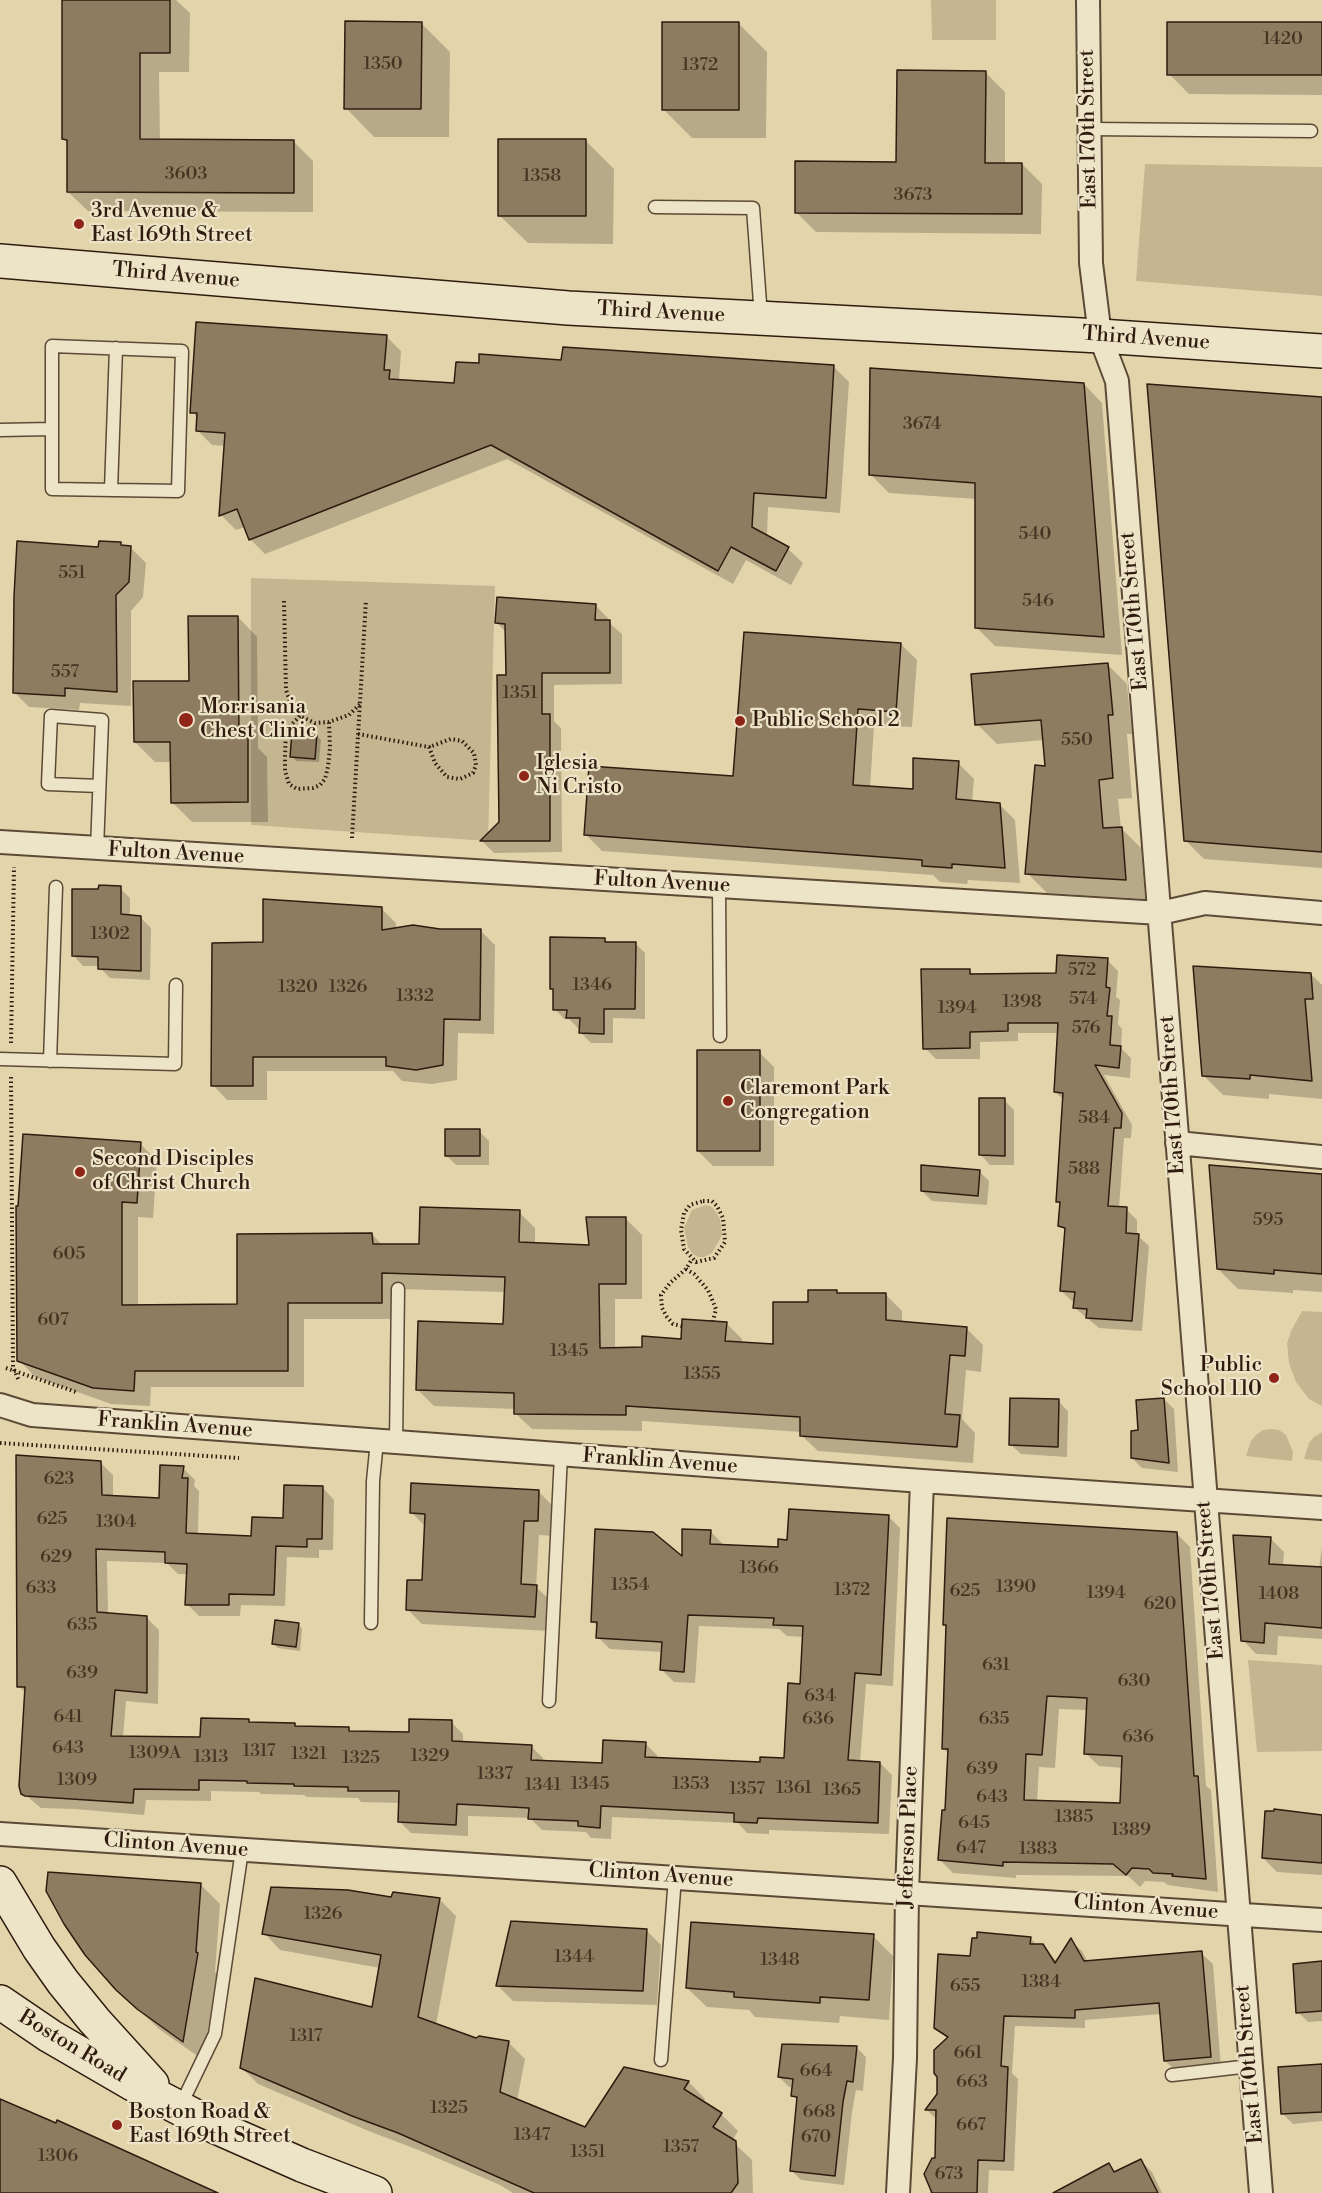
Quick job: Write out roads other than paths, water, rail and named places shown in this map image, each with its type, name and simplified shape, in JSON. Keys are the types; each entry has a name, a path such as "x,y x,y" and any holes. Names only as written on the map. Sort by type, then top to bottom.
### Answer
{"main road":[{"name":"Third Avenue","path":"0,261 568,308 1100,336 1322,351"},
{"path":"0,1884 39,1948 63,1982 94,2020 175,2106"},
{"name":"Boston Road","path":"0,2002 60,2042 175,2106 302,2165 375,2193"}],"street":[{"name":"East 170th Street","path":"1088,0 1091,263 1100,336 1117,381 1204,1500 1261,2193"},
{"name":"Fulton Avenue","path":"7,851 97,849 1160,913 1205,903 1322,913"},
{"path":"1177,1143 1322,1156"},
{"name":"Franklin Avenue","path":"0,1405 32,1415 561,1455 1322,1508"},
{"name":"Jefferson Place","path":"898,2193 905,2058 907,1892 922,1481"},
{"name":"Clinton Avenue","path":"0,1834 1322,1920"}],"lane":[{"path":"1089,129 1311,131"},
{"path":"655,207 753,208 761,318"},
{"path":"51,345 116,348 182,351 178,491 52,489 51,345"},
{"path":"111,490 116,348"},
{"path":"0,430 51,429"},
{"path":"97,849 102,720 51,716 48,784 99,786"},
{"path":"719,886 720,1036"},
{"path":"50,1061 56,887"},
{"path":"5,1059 175,1064 176,985"},
{"path":"371,1623 373,1481 387,1441 398,1290"},
{"path":"549,1701 561,1455"},
{"path":"175,2106 215,2034 242,1850"},
{"path":"662,2060 675,1877"},
{"path":"1172,2075 1250,2066"}],"place":[{"name":"3rd Avenue & East 169th Street","path":"79,224"},
{"name":"Morrisania Chest Clinic","path":"186,720"},
{"name":"Public School 2","path":"740,721"},
{"name":"Iglesia Ni Cristo","path":"524,776"},
{"name":"Claremont Park Congregation","path":"728,1101"},
{"name":"Second Disciples of Christ Church","path":"80,1172"},
{"name":"Public School 110","path":"1274,1378"},
{"name":"Boston Road & East 169th Street","path":"117,2125"}]}
